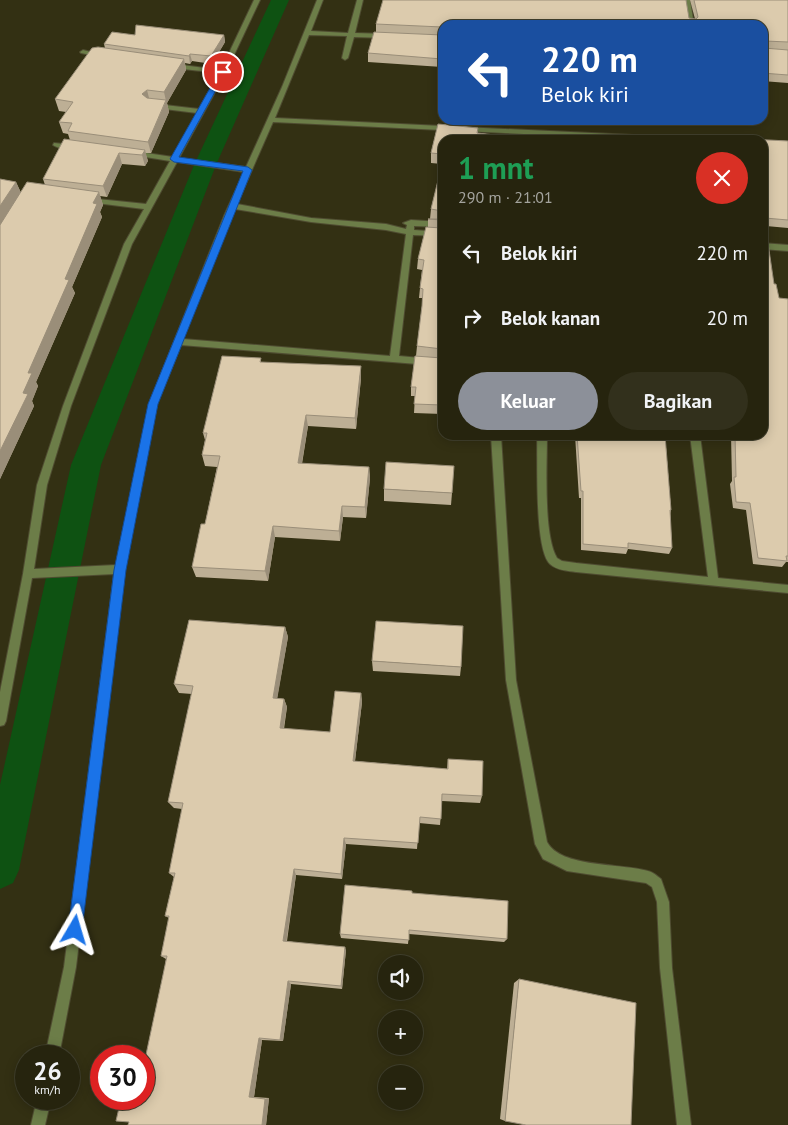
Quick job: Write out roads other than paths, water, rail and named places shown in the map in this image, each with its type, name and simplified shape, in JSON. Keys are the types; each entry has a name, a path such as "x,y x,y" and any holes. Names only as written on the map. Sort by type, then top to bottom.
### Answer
{"street":[{"path":"0,721 28,574 42,485 67,406 128,244 177,160 200,111 223,72 257,0"},
{"path":"54,1045 70,967 120,570 153,404 249,167 308,33 320,0"},
{"path":"345,58 360,0"},
{"path":"687,0 690,20"},
{"path":"308,33 397,37"},
{"path":"84,52 112,57"},
{"path":"168,65 223,72"},
{"path":"150,106 200,111"},
{"path":"271,120 590,135"},
{"path":"57,145 85,148"},
{"path":"122,152 230,167 249,167"},
{"path":"76,198 149,207"},
{"path":"233,206 311,220 438,234"},
{"path":"386,227 411,222 438,224"},
{"path":"394,360 411,222"},
{"path":"768,246 788,248"},
{"path":"178,342 438,363"},
{"path":"496,440 511,680 541,844 547,855 567,866 648,877 656,883 663,902 666,968 684,1125"},
{"path":"542,440 545,539 553,561 579,568 788,589"},
{"path":"696,440 714,582"},
{"path":"28,574 120,570"},
{"path":"38,1125 41,1110"}],"waterway":[{"path":"0,870 86,465 205,165 280,0"}]}
